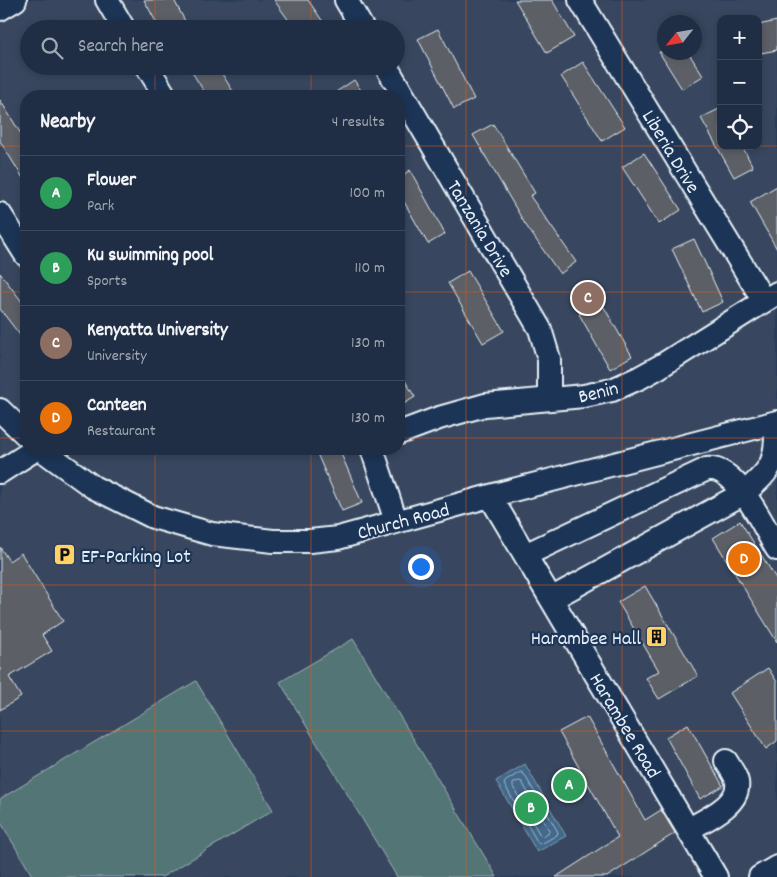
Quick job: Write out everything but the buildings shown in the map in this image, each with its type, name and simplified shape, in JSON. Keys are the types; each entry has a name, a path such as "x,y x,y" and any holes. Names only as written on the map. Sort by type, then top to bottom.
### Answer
{"lane":[{"path":"0,9 15,0"},
{"path":"107,0 119,20"},
{"path":"346,0 358,20"},
{"name":"Liberia Drive","path":"580,0 770,297"},
{"path":"152,75 161,90"},
{"name":"Tanzania Drive","path":"391,75 400,90"},
{"name":"Tanzania Drive","path":"405,98 540,329 549,359 549,399"},
{"path":"0,214 20,246"},
{"name":"Benin","path":"405,431 447,416 485,406 584,396 612,390 639,378 770,297"},
{"path":"0,410 20,429"},
{"path":"551,600 744,493 764,476 771,466 776,451 777,422"},
{"name":"Church Road","path":"50,455 93,487 153,517 212,534 273,541 310,541 338,538 490,496 777,422"},
{"path":"0,472 27,455"},
{"path":"374,455 396,521"},
{"path":"525,556 707,469 718,470 725,474 744,493 777,549"},
{"name":"Harambee Road","path":"490,496 716,877"},
{"path":"688,830 721,810 732,800 737,792 737,782 726,761"},
{"path":"760,877 777,868"}],"shaded area":[{"path":"0,0 777,0 777,877 0,877"}],"green space":[{"path":"353,639 497,877 397,877 280,682"},
{"path":"196,681 273,810 162,877 33,877 0,821 0,799"}],"water":[{"path":"525,764 566,836 537,852 496,781"}],"place":[{"name":"Kenyatta University","path":"588,298"},
{"name":"EF-Parking Lot","path":"65,555"},
{"name":"Canteen","path":"744,559"},
{"name":"Harambee Hall","path":"657,637"},
{"name":"Flower","path":"569,785"},
{"name":"Ku swimming pool","path":"531,808"}]}
